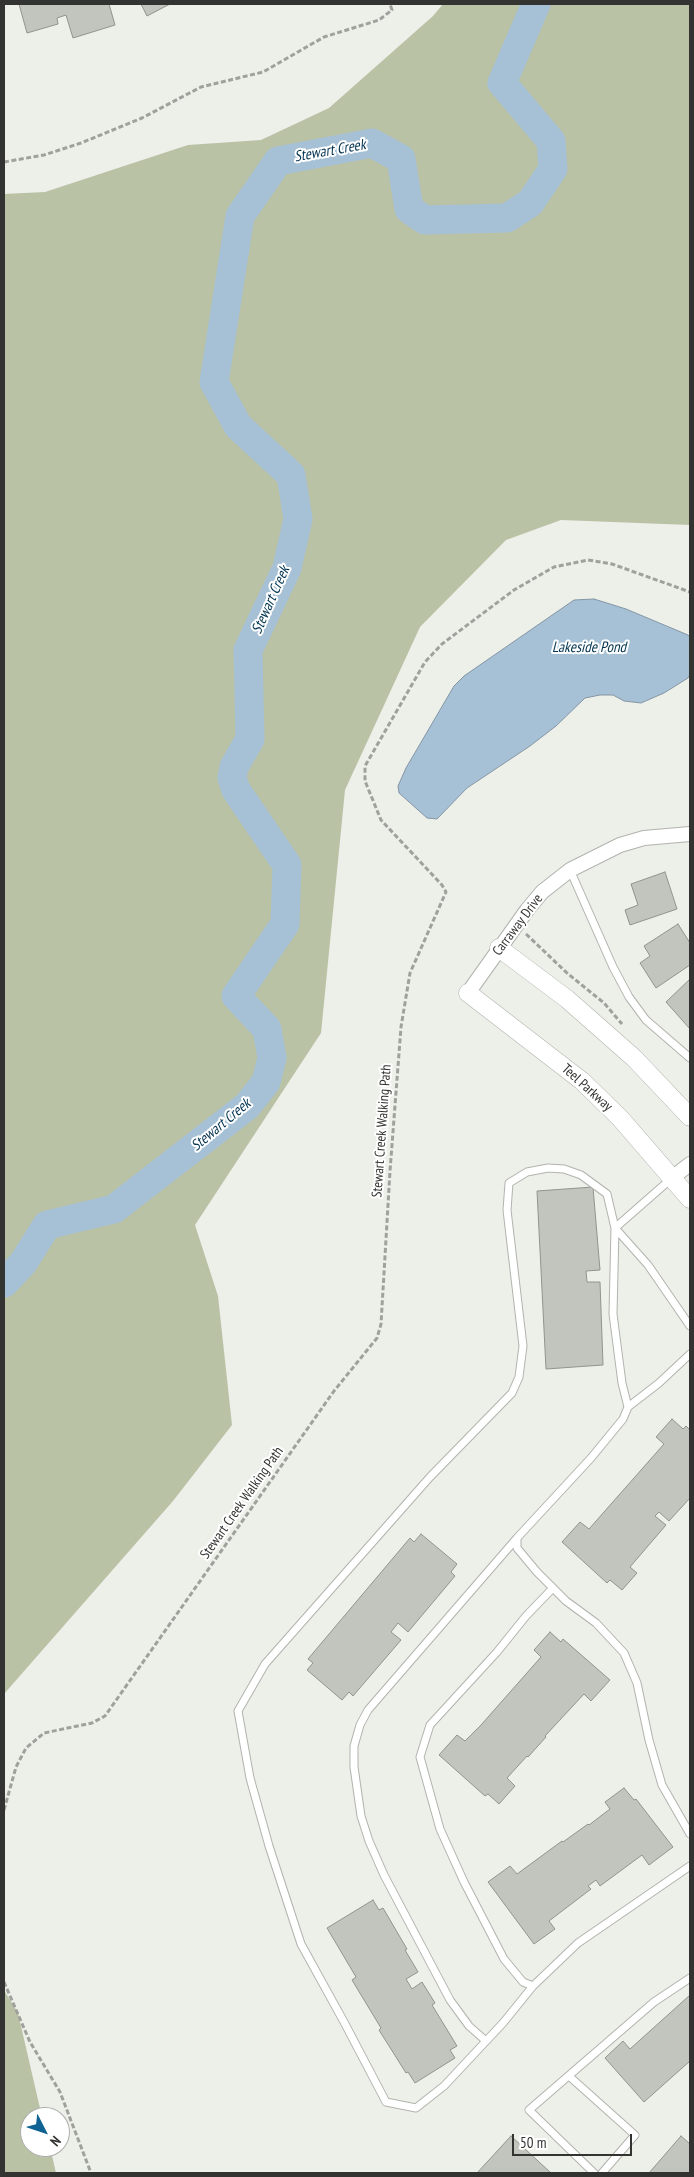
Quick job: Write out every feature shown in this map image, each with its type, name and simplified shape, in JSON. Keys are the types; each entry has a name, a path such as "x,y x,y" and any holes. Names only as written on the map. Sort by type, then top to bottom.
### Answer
{"street":[{"name":"Carraway Drive","path":"468,993 499,948 542,892 570,870 620,845 644,838 690,834"},
{"path":"499,948 567,999 634,1058 690,1117"},
{"name":"Teel Parkway","path":"468,993 582,1081 620,1118 673,1177 690,1199"},
{"path":"673,1177 690,1164"}],"lane":[{"path":"570,870 613,968 629,997 646,1020 690,1058"},
{"path":"628,1407 622,1383 613,1314 615,1228 608,1194 581,1175 564,1169 548,1168 527,1172 509,1183 507,1210 523,1346 520,1377 512,1392 430,1476 265,1664 238,1711 250,1778 269,1846 301,1944 386,2102 416,2108 444,2086 533,1986 578,1943 690,1866"},
{"path":"615,1228 673,1177"},
{"path":"615,1228 648,1264 690,1326"},
{"path":"486,2041 469,2026 450,2000 384,1876 369,1841 361,1816 354,1774 354,1746 360,1725 368,1710 517,1538 591,1458 623,1419 628,1407 659,1383 690,1354"},
{"path":"517,1538 517,1548 553,1588 566,1601 596,1623 624,1653 636,1683 662,1785 690,1834"},
{"path":"533,1986 523,1982 504,1959 464,1882 440,1829 420,1757 430,1725 553,1588"},
{"path":"594,2173 529,2110 654,2002 690,1978"},
{"path":"569,2076 635,2135 602,2173"}],"path":[{"path":"4,162 44,155 81,143 142,118 201,87 264,72 324,37 379,20 392,10 390,4"},
{"name":"Stewart Creek Walking Path","path":"4,1810 16,1767 26,1748 44,1733 92,1723 105,1716 334,1391 377,1338 381,1324 401,1027 410,973 446,892 442,885 381,820 365,781 365,766 425,662 442,644 514,590 554,566 588,560 604,563 690,592"},
{"path":"4,1982 30,2042 60,2092 92,2173"}],"green space":[{"path":"443,4 690,4 690,525 561,520 506,540 420,627 345,790 321,1033 195,1225 218,1296 232,1425 173,1501 4,1694 4,194 45,192 188,145 261,140 329,108 433,16"},
{"path":"4,1990 18,2013 40,2107 20,2107 20,2157 52,2157 56,2173 4,2173"}],"water":[{"name":"Lakeside Pond","path":"594,599 626,609 688,635 690,637 690,674 688,678 664,693 641,703 624,701 613,695 585,698 556,726 530,746 467,788 437,819 427,818 399,793 398,786 406,768 454,686 464,676 574,600"}],"building":[{"path":"19,4 109,4 115,25 73,38 66,15 57,18 58,24 27,33"},
{"path":"141,4 170,4 147,16"},
{"path":"665,872 677,909 630,925 625,910 638,905 631,884"},
{"path":"678,924 690,943 690,965 656,988 640,963 650,956 644,946"},
{"path":"690,979 690,1029 666,1002"},
{"path":"593,1187 600,1270 586,1271 587,1282 600,1282 603,1365 546,1369 537,1191"},
{"path":"672,1419 683,1429 686,1426 690,1430 690,1498 669,1521 659,1512 655,1516 666,1525 630,1567 637,1573 622,1590 610,1580 607,1583 562,1542 580,1522 589,1529 664,1444 656,1437"},
{"path":"421,1534 457,1564 451,1572 455,1576 408,1632 398,1623 391,1632 401,1640 353,1696 349,1692 342,1700 307,1670 313,1663 308,1659 410,1538 414,1542"},
{"path":"550,1632 561,1642 563,1639 610,1680 591,1701 584,1694 507,1778 515,1786 499,1804 488,1794 485,1796 439,1755 457,1735 465,1741 481,1725 541,1657 534,1650"},
{"path":"624,1788 634,1800 636,1799 673,1847 649,1865 642,1855 600,1886 596,1880 588,1886 591,1889 549,1921 555,1929 534,1944 488,1882 510,1866 517,1874 562,1841 589,1825 610,1809 605,1802"},
{"path":"373,1900 379,1910 383,1908 418,1972 406,1979 412,1989 422,1982 435,2003 432,2005 457,2046 450,2050 455,2058 415,2083 408,2072 406,2073 379,2030 381,2028 352,1980 356,1977 327,1928"},
{"path":"690,1995 690,2061 644,2102 605,2058 623,2041 630,2049"},
{"path":"511,2136 551,2173 477,2173"},
{"path":"681,2136 690,2144 690,2173 649,2173"}],"waterway":[{"name":"Stewart Creek","path":"4,1283 23,1263 47,1225 114,1209 247,1106 266,1082 272,1058 267,1029 236,996 285,924 287,865 236,790 232,778 234,767 250,739 248,650 287,568 298,519 291,475 238,426 214,382 240,216 278,161 372,143 401,159 409,209 425,220 507,218 530,203 553,169 551,141 502,83 536,4"}]}
